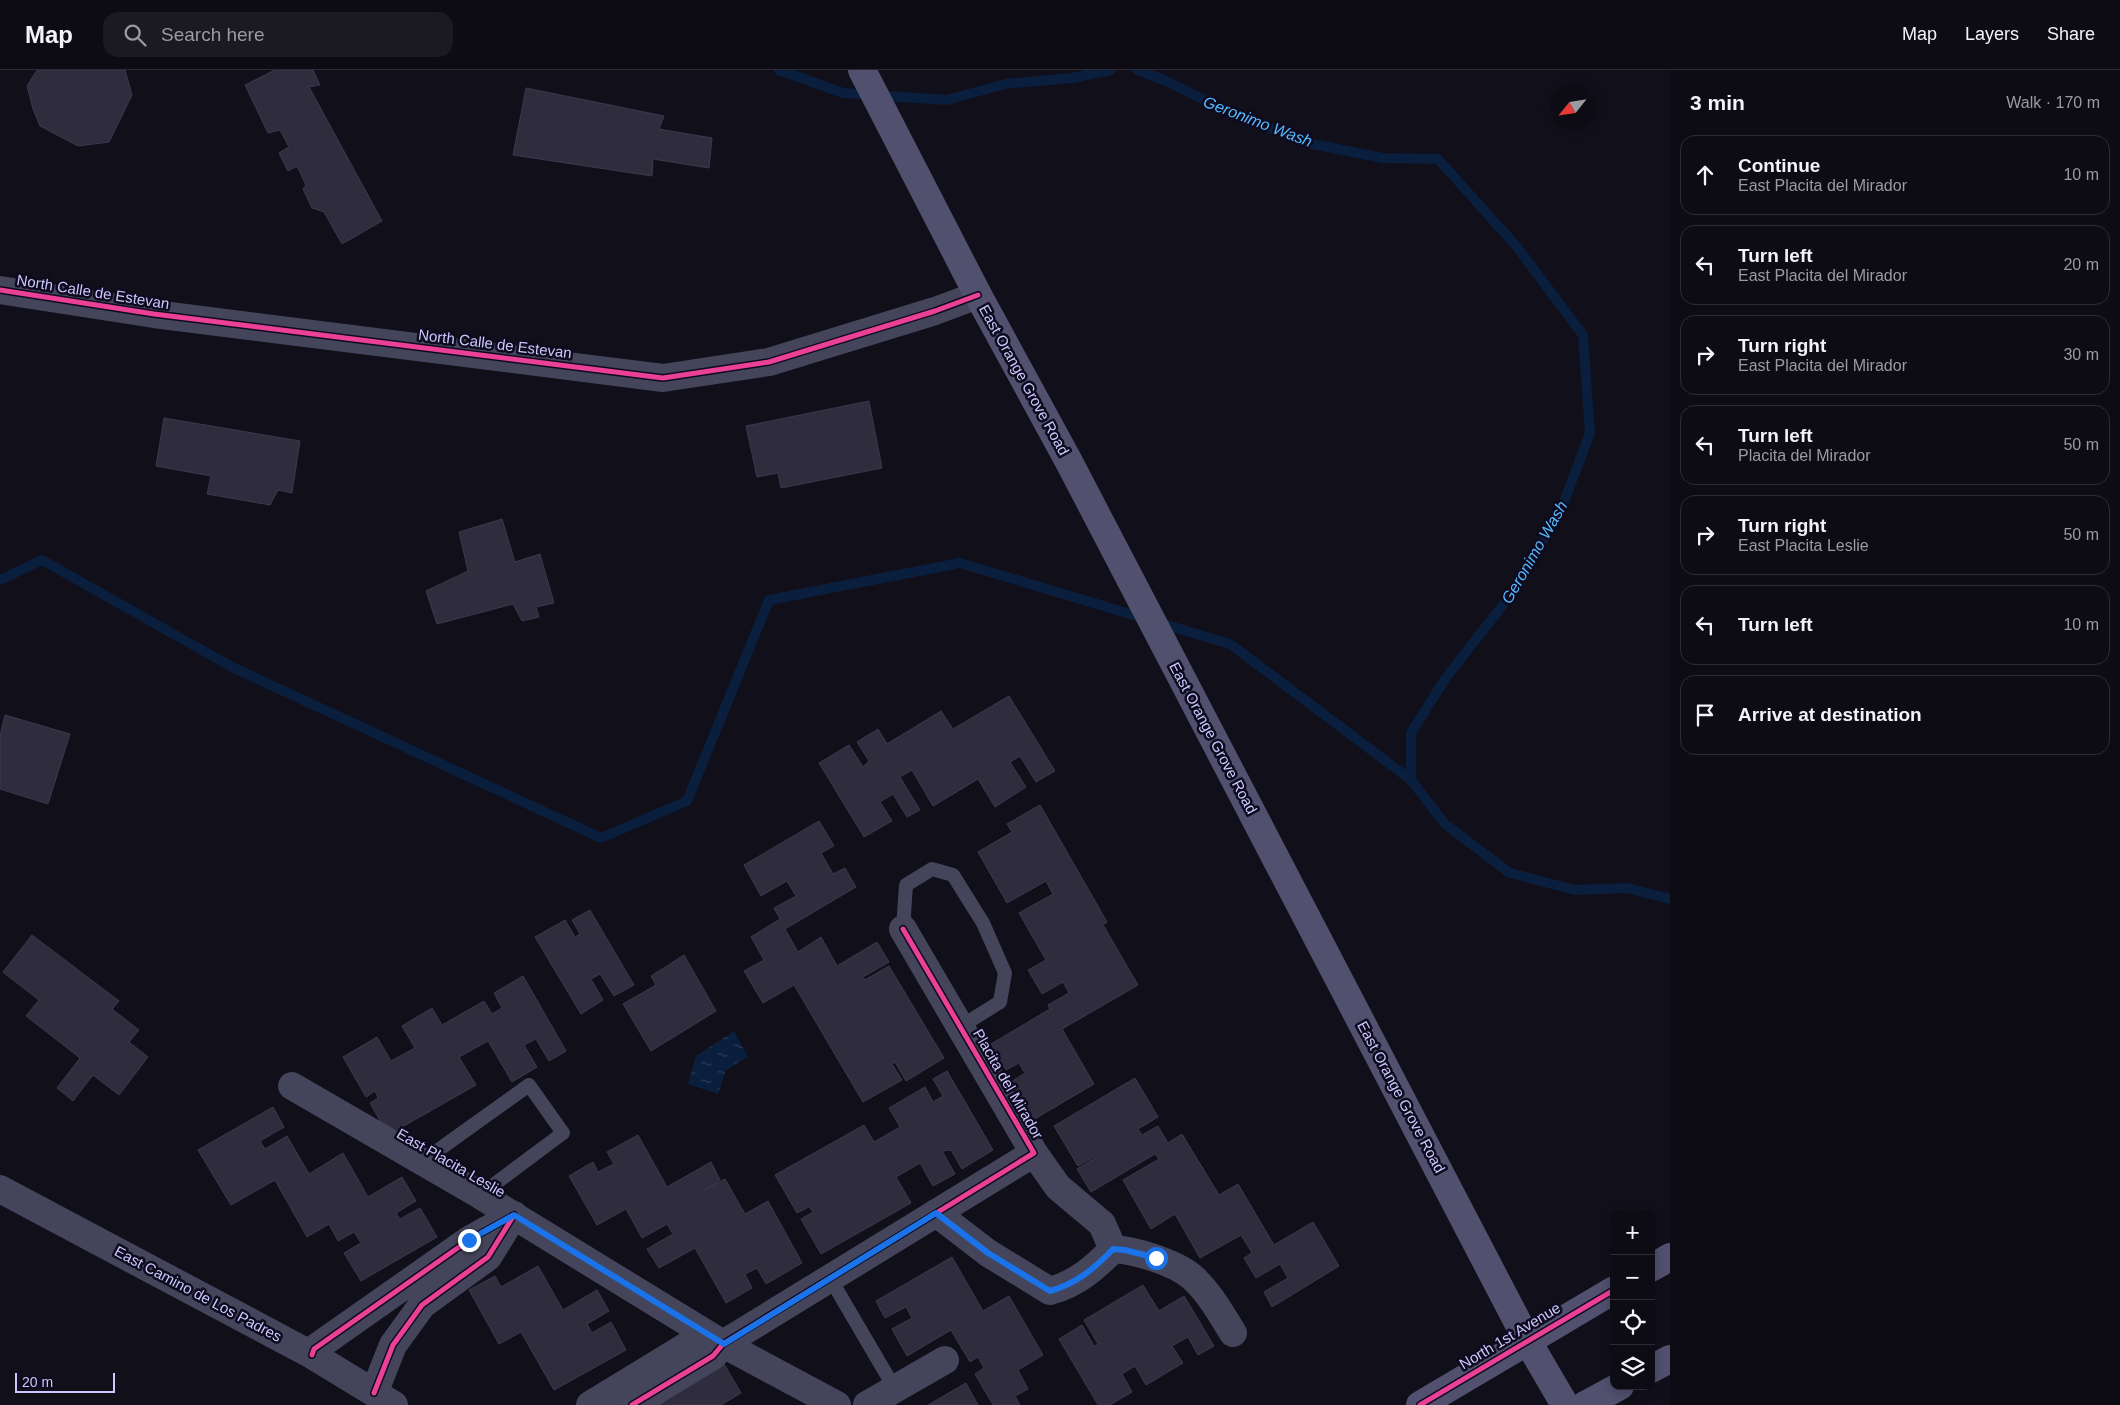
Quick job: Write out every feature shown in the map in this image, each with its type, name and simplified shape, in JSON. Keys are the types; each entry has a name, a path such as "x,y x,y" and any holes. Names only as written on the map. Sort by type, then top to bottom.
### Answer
{"main road":[{"name":"East Orange Grove Road","path":"862,70 978,295 1072,469 1528,1340 1565,1405"},
{"path":"1655,1266 1670,1257"},
{"name":"North 1st Avenue","path":"1420,1405 1610,1292"},
{"path":"1655,1367 1670,1359"},
{"path":"1585,1405 1613,1390"}],"street":[{"name":"North Calle de Estevan","path":"0,290 154,314 664,378 769,362 935,311 978,295"},
{"name":"Placita del Mirador","path":"632,1405 713,1356 724,1344 1034,1153 903,929"},
{"name":"East Placita Leslie","path":"292,1086 480,1194 724,1344 837,1405"},
{"path":"1034,1153 1058,1187 1102,1224 1113,1249"},
{"name":"East Camino de Los Padres","path":"0,1189 312,1355 384,1399"},
{"path":"936,1213 988,1253 1050,1291 1067,1286 1097,1267 1113,1249"},
{"path":"312,1355 314,1349 469,1240 514,1215"},
{"path":"384,1399 393,1345 422,1305 488,1258 514,1215"},
{"path":"1113,1249 1156,1258 1192,1277 1215,1304 1233,1333"},
{"path":"590,1405 690,1344 724,1344"},
{"path":"867,1405 945,1360"}],"lane":[{"path":"903,929 906,885 932,869 952,875 983,923 1005,973 1000,1002 960,1027"},
{"path":"423,1161 529,1085 563,1133 480,1194"},
{"path":"830,1278 894,1389"}],"water":[{"path":"734,1031 748,1057 726,1070 718,1094 688,1084 696,1056"}],"building":[{"path":"37,70 125,70 132,95 109,142 78,146 40,126 27,86"},
{"path":"275,70 313,70 320,85 309,87 382,221 342,244 324,212 312,208 303,189 306,185 297,166 288,171 279,153 289,147 280,130 268,133 245,85"},
{"path":"526,88 664,116 659,129 712,138 709,168 653,159 652,176 513,155"},
{"path":"869,401 882,468 781,488 778,473 757,477 746,426"},
{"path":"164,418 300,441 292,493 278,490 270,505 207,494 211,476 156,466"},
{"path":"502,519 515,562 540,554 554,603 536,607 539,617 522,621 513,604 437,624 426,591 468,571 459,532"},
{"path":"1009,696 1055,771 1036,782 1020,756 1010,762 1026,787 995,807 978,779 933,806 912,770 900,777 920,810 907,817 893,794 880,802 892,821 864,837 819,763 849,745 863,767 869,761 857,742 878,729 887,744 941,711 953,729"},
{"path":"5,715 70,734 48,804 0,789 0,736"},
{"path":"1040,805 1107,922 1103,925 1138,985 1062,1029 1094,1084 1033,1120 1011,1082 1025,1073 1019,1063 1006,1070 991,1044 1050,1009 1048,1005 1069,993 1063,982 1042,994 1028,970 1046,960 1019,913 1053,894 1046,881 1007,903 978,852 1012,832 1007,824"},
{"path":"819,821 834,846 821,853 833,874 845,868 856,887 785,929 798,952 821,937 837,966 877,942 889,962 863,977 865,980 889,966 944,1058 906,1081 895,1062 892,1064 902,1080 863,1102 794,985 763,1003 744,971 764,960 751,937 780,919 774,908 796,896 787,881 761,896 744,865"},
{"path":"590,910 634,985 614,996 600,974 591,979 603,1000 581,1014 535,937 565,920 575,937 580,934 572,920"},
{"path":"32,935 119,1001 112,1009 139,1030 129,1042 148,1057 119,1095 93,1075 73,1101 57,1088 80,1058 26,1016 39,1000 3,972"},
{"path":"684,955 716,1011 651,1051 623,1004 656,985 651,976"},
{"path":"523,976 566,1051 549,1061 536,1039 524,1045 537,1067 512,1082 488,1041 459,1057 476,1085 388,1135 370,1103 378,1098 375,1091 366,1097 343,1057 377,1037 391,1061 415,1048 402,1026 432,1008 442,1025 484,1001 492,1014 502,1008 494,993"},
{"path":"947,1071 993,1150 962,1169 951,1150 942,1151 955,1174 933,1186 920,1163 896,1177 911,1203 821,1254 801,1219 813,1212 809,1207 797,1213 775,1175 864,1125 874,1142 900,1127 889,1108 925,1087 933,1102 943,1096 933,1079"},
{"path":"1135,1078 1158,1117 1138,1129 1142,1135 1158,1126 1168,1143 1182,1134 1219,1195 1238,1184 1274,1245 1313,1222 1339,1266 1272,1307 1264,1292 1288,1278 1280,1264 1256,1278 1244,1258 1252,1253 1241,1235 1200,1258 1175,1214 1151,1229 1123,1180 1159,1159 1155,1154 1091,1192 1077,1169 1098,1156 1078,1166 1054,1126"},
{"path":"273,1107 284,1127 260,1141 265,1149 287,1136 309,1174 343,1153 368,1197 402,1177 416,1201 396,1213 400,1219 420,1208 437,1237 361,1281 344,1253 361,1243 354,1232 338,1241 329,1224 307,1237 275,1180 231,1205 198,1150"},
{"path":"638,1135 667,1187 711,1162 720,1180 705,1190 725,1179 745,1214 768,1201 802,1263 766,1284 757,1268 745,1274 752,1288 726,1303 695,1248 659,1268 647,1249 673,1234 667,1224 642,1238 626,1209 597,1225 569,1176 593,1162 598,1172 614,1164 607,1152"},
{"path":"952,1257 983,1311 1009,1296 1043,1355 1018,1370 1028,1389 1015,1396 1020,1405 993,1405 975,1374 984,1368 978,1357 970,1362 951,1330 907,1356 892,1329 912,1318 906,1307 885,1318 876,1301"},
{"path":"538,1266 563,1310 597,1290 609,1311 587,1324 592,1333 611,1322 626,1350 554,1390 521,1332 499,1344 469,1290 495,1276 501,1287"},
{"path":"1143,1285 1159,1311 1184,1296 1214,1346 1198,1355 1188,1337 1172,1346 1183,1363 1146,1385 1135,1366 1122,1374 1132,1392 1110,1405 1098,1405 1059,1339 1082,1325 1094,1346 1098,1344 1084,1320"},
{"path":"724,1364 741,1393 721,1405 652,1405"},
{"path":"966,1383 978,1405 928,1405"}],"waterway":[{"name":"Geronimo Wash","path":"779,70 843,93 947,100 1005,84 1072,78 1111,70"},
{"name":"Geronimo Wash","path":"1137,70 1164,80 1237,116 1307,143 1383,158 1438,159 1517,247 1583,335 1590,433 1562,507 1516,588 1445,679 1411,733 1411,780 1445,824 1510,873 1575,890 1627,888 1670,899"},
{"path":"0,580 42,560 232,667 601,838 687,801 769,600 960,563 1230,644 1411,780"}],"cycle path":[{"path":"0,290 154,314 663,378 769,362 935,311 978,295"},
{"path":"632,1405 713,1356 723,1344 1034,1153 903,929"},
{"path":"312,1355 314,1349 469,1240 514,1215 488,1257 422,1305 393,1345 374,1393"},
{"path":"1420,1405 1610,1292"}],"route":[{"path":"469,1240 514,1215 724,1344 936,1213 988,1253 1050,1291 1067,1286 1097,1267 1113,1249 1156,1258"}]}
